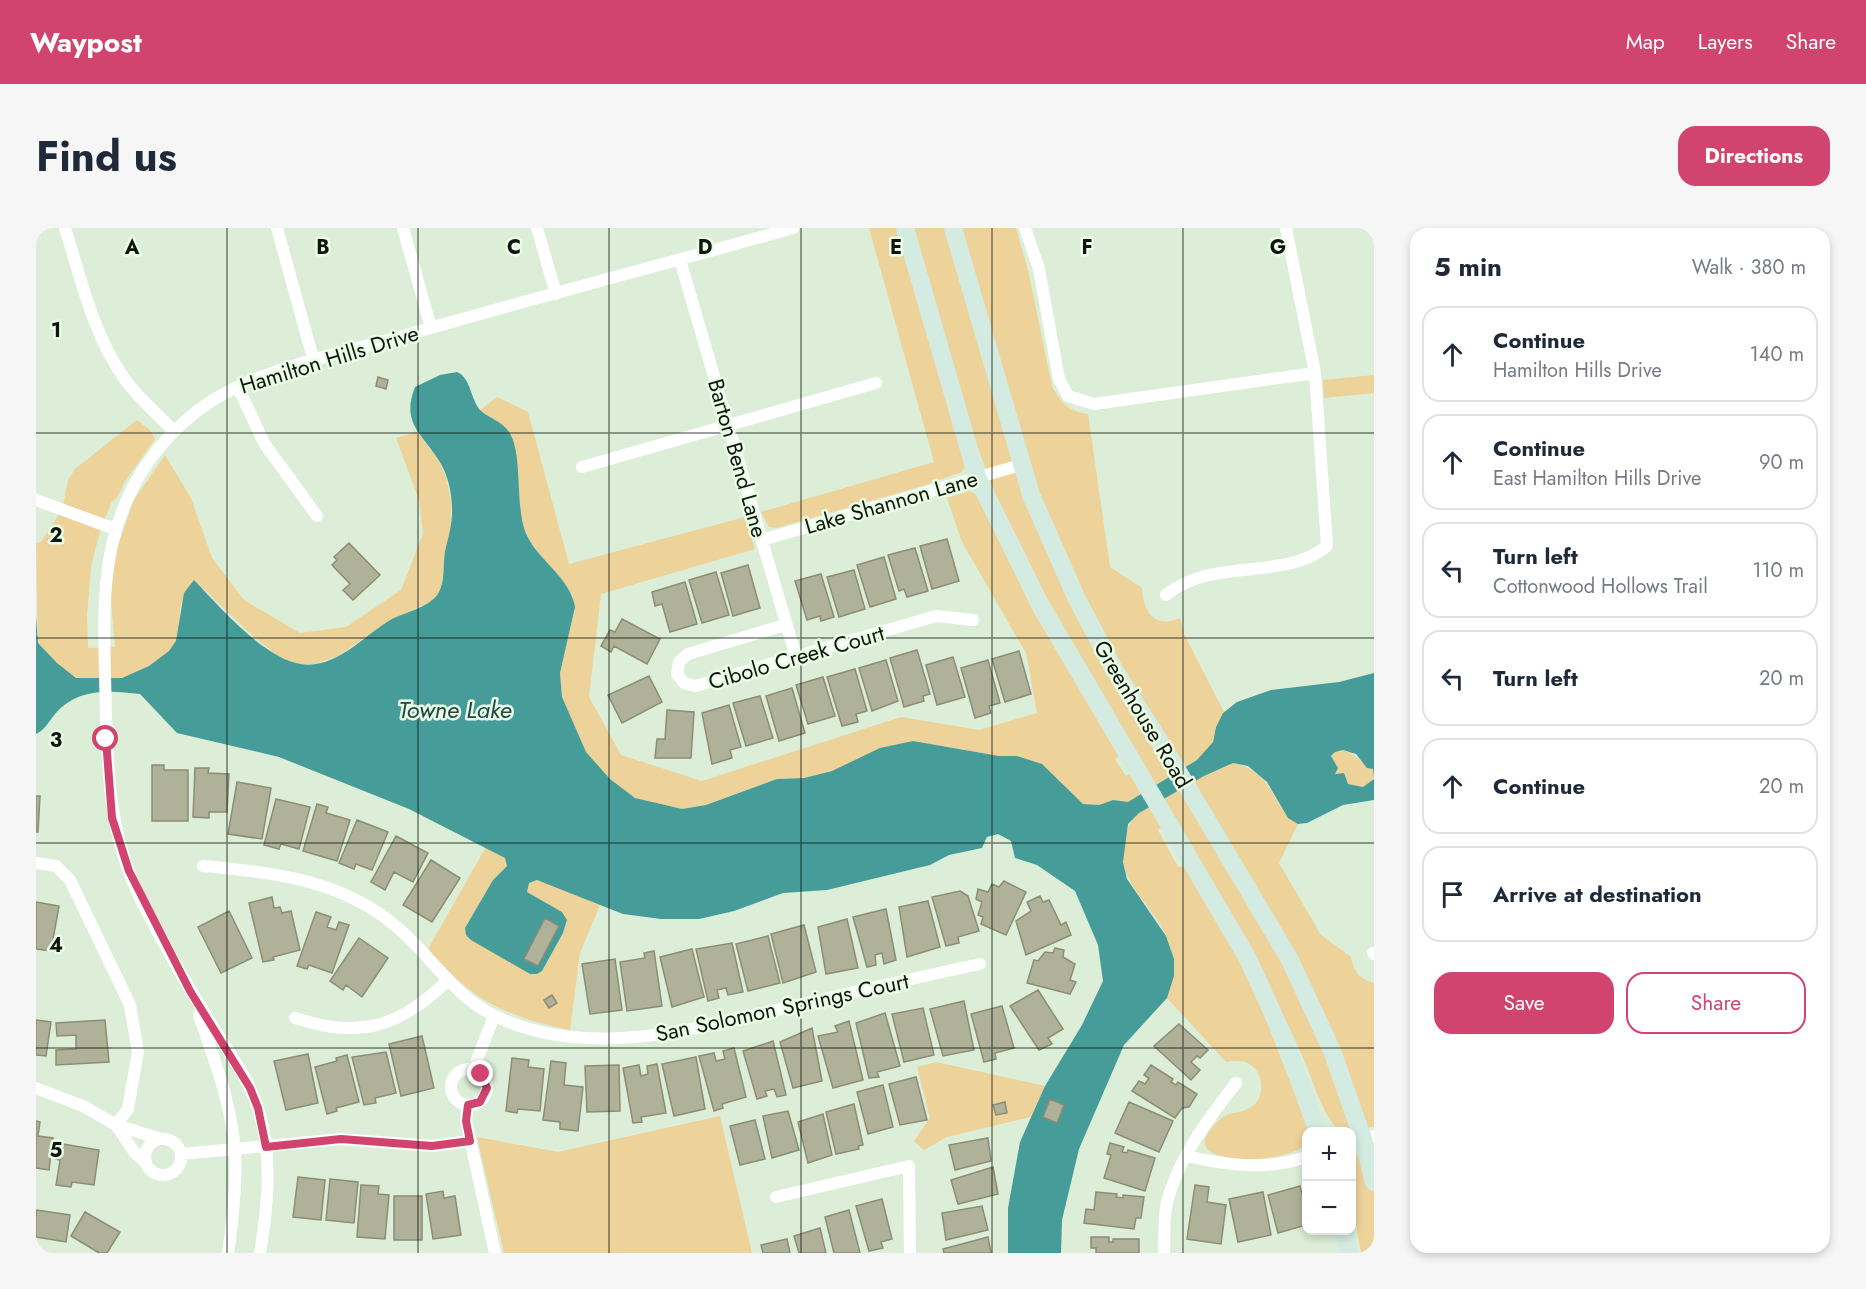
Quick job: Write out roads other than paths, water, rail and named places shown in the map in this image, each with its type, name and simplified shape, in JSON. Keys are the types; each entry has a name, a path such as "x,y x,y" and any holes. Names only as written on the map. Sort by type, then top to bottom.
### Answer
{"main road":[{"name":"Greenhouse Road","path":"905,228 977,477 1039,602 1248,959 1284,1038 1317,1127"},
{"name":"Greenhouse Road","path":"953,228 1021,465 1031,495 1076,597 1112,666 1170,758 1290,960 1332,1052 1363,1139 1374,1182"},
{"path":"1345,1235 1349,1253"}],"street":[{"path":"65,228 93,318 107,351 125,380 174,431"},
{"path":"277,228 314,362"},
{"path":"403,228 431,328"},
{"path":"537,228 556,294"},
{"name":"Hamilton Hills Drive","path":"190,991 139,896 118,843 110,799 106,739 104,623 107,560 115,529 142,470 174,431 193,413 238,387 431,328 793,228"},
{"path":"1025,228 1039,269 1059,379 1068,396 1094,404 1315,373"},
{"path":"1166,595 1180,584 1204,574 1313,558 1327,546 1315,373 1286,228"},
{"name":"Barton Bend Lane","path":"680,260 796,657"},
{"path":"582,467 876,383"},
{"path":"238,387 264,443 317,516"},
{"name":"Lake Shannon Lane","path":"762,540 1021,465"},
{"path":"36,500 115,529"},
{"name":"Cibolo Creek Court","path":"785,625 688,654 679,662 677,674 684,683 695,686 936,616 973,620"},
{"path":"36,863 56,866 70,880 130,1005 138,1052 128,1109 116,1125"},
{"name":"San Solomon Springs Court","path":"203,866 264,872 302,879 339,891 371,908 398,928 447,981 494,1016 554,1035 589,1038 646,1036 699,1027 980,964"},
{"path":"295,1018 340,1030 379,1024 417,1006 447,981"},
{"path":"190,991 250,1088 258,1108 266,1147 268,1178 260,1253"},
{"path":"190,991 216,1063 235,1150 234,1210 228,1253"},
{"path":"473,1070 494,1016"},
{"path":"467,1069 484,1076 487,1088 480,1102 468,1105 455,1098 451,1085 457,1074 467,1069"},
{"path":"1164,1253 1167,1203 1186,1156 1210,1116 1236,1083"},
{"path":"36,1088 82,1106 116,1125 175,1144 181,1154 180,1164 168,1175 152,1172 135,1153 116,1125"},
{"path":"468,1105 466,1121 495,1253"},
{"path":"146,1163 147,1149 161,1139"},
{"path":"181,1154 341,1139 432,1146 470,1141"},
{"path":"1186,1156 1227,1165 1270,1166 1302,1158"},
{"path":"776,1197 909,1166 910,1253"}],"water":[{"name":"Towne Lake","path":"457,372 462,375 480,410 499,422 509,432 516,452 520,507 525,531 537,551 567,586 575,607 560,673 562,697 586,752 610,779 635,798 682,809 706,805 777,779 804,778 832,771 880,748 913,741 999,756 1017,756 1042,764 1083,804 1099,805 1113,800 1128,802 1197,760 1213,742 1216,727 1223,713 1237,702 1271,690 1339,682 1374,673 1374,779 1374,800 1343,805 1307,823 1298,824 1288,818 1267,782 1248,766 1233,763 1204,776 1139,813 1128,824 1123,862 1127,879 1166,936 1174,959 1174,976 1167,998 1124,1045 1079,1149 1062,1220 1061,1253 1008,1253 1008,1208 1020,1142 1045,1086 1082,1025 1103,981 1098,945 1075,891 1037,865 1015,858 1011,841 998,834 987,837 982,848 949,855 930,865 827,890 783,893 734,911 699,919 661,919 623,914 537,880 529,883 527,892 562,912 567,920 563,933 542,971 530,974 466,935 465,928 493,880 507,866 505,858 409,809 279,757 177,733 140,694 105,692 83,695 64,706 36,734 36,616 38,643 57,663 76,678 122,678 149,666 169,651 176,641 184,593 194,580 254,640 282,658 310,665 335,658 392,619 430,602 439,592 442,583 445,552 450,533 451,493 446,475 415,426 410,409 415,387 440,375","holes":["1343,750 1356,754 1367,768 1373,769 1374,779 1363,787 1348,784 1344,773 1335,774 1338,768 1331,756 1335,752"]}]}
